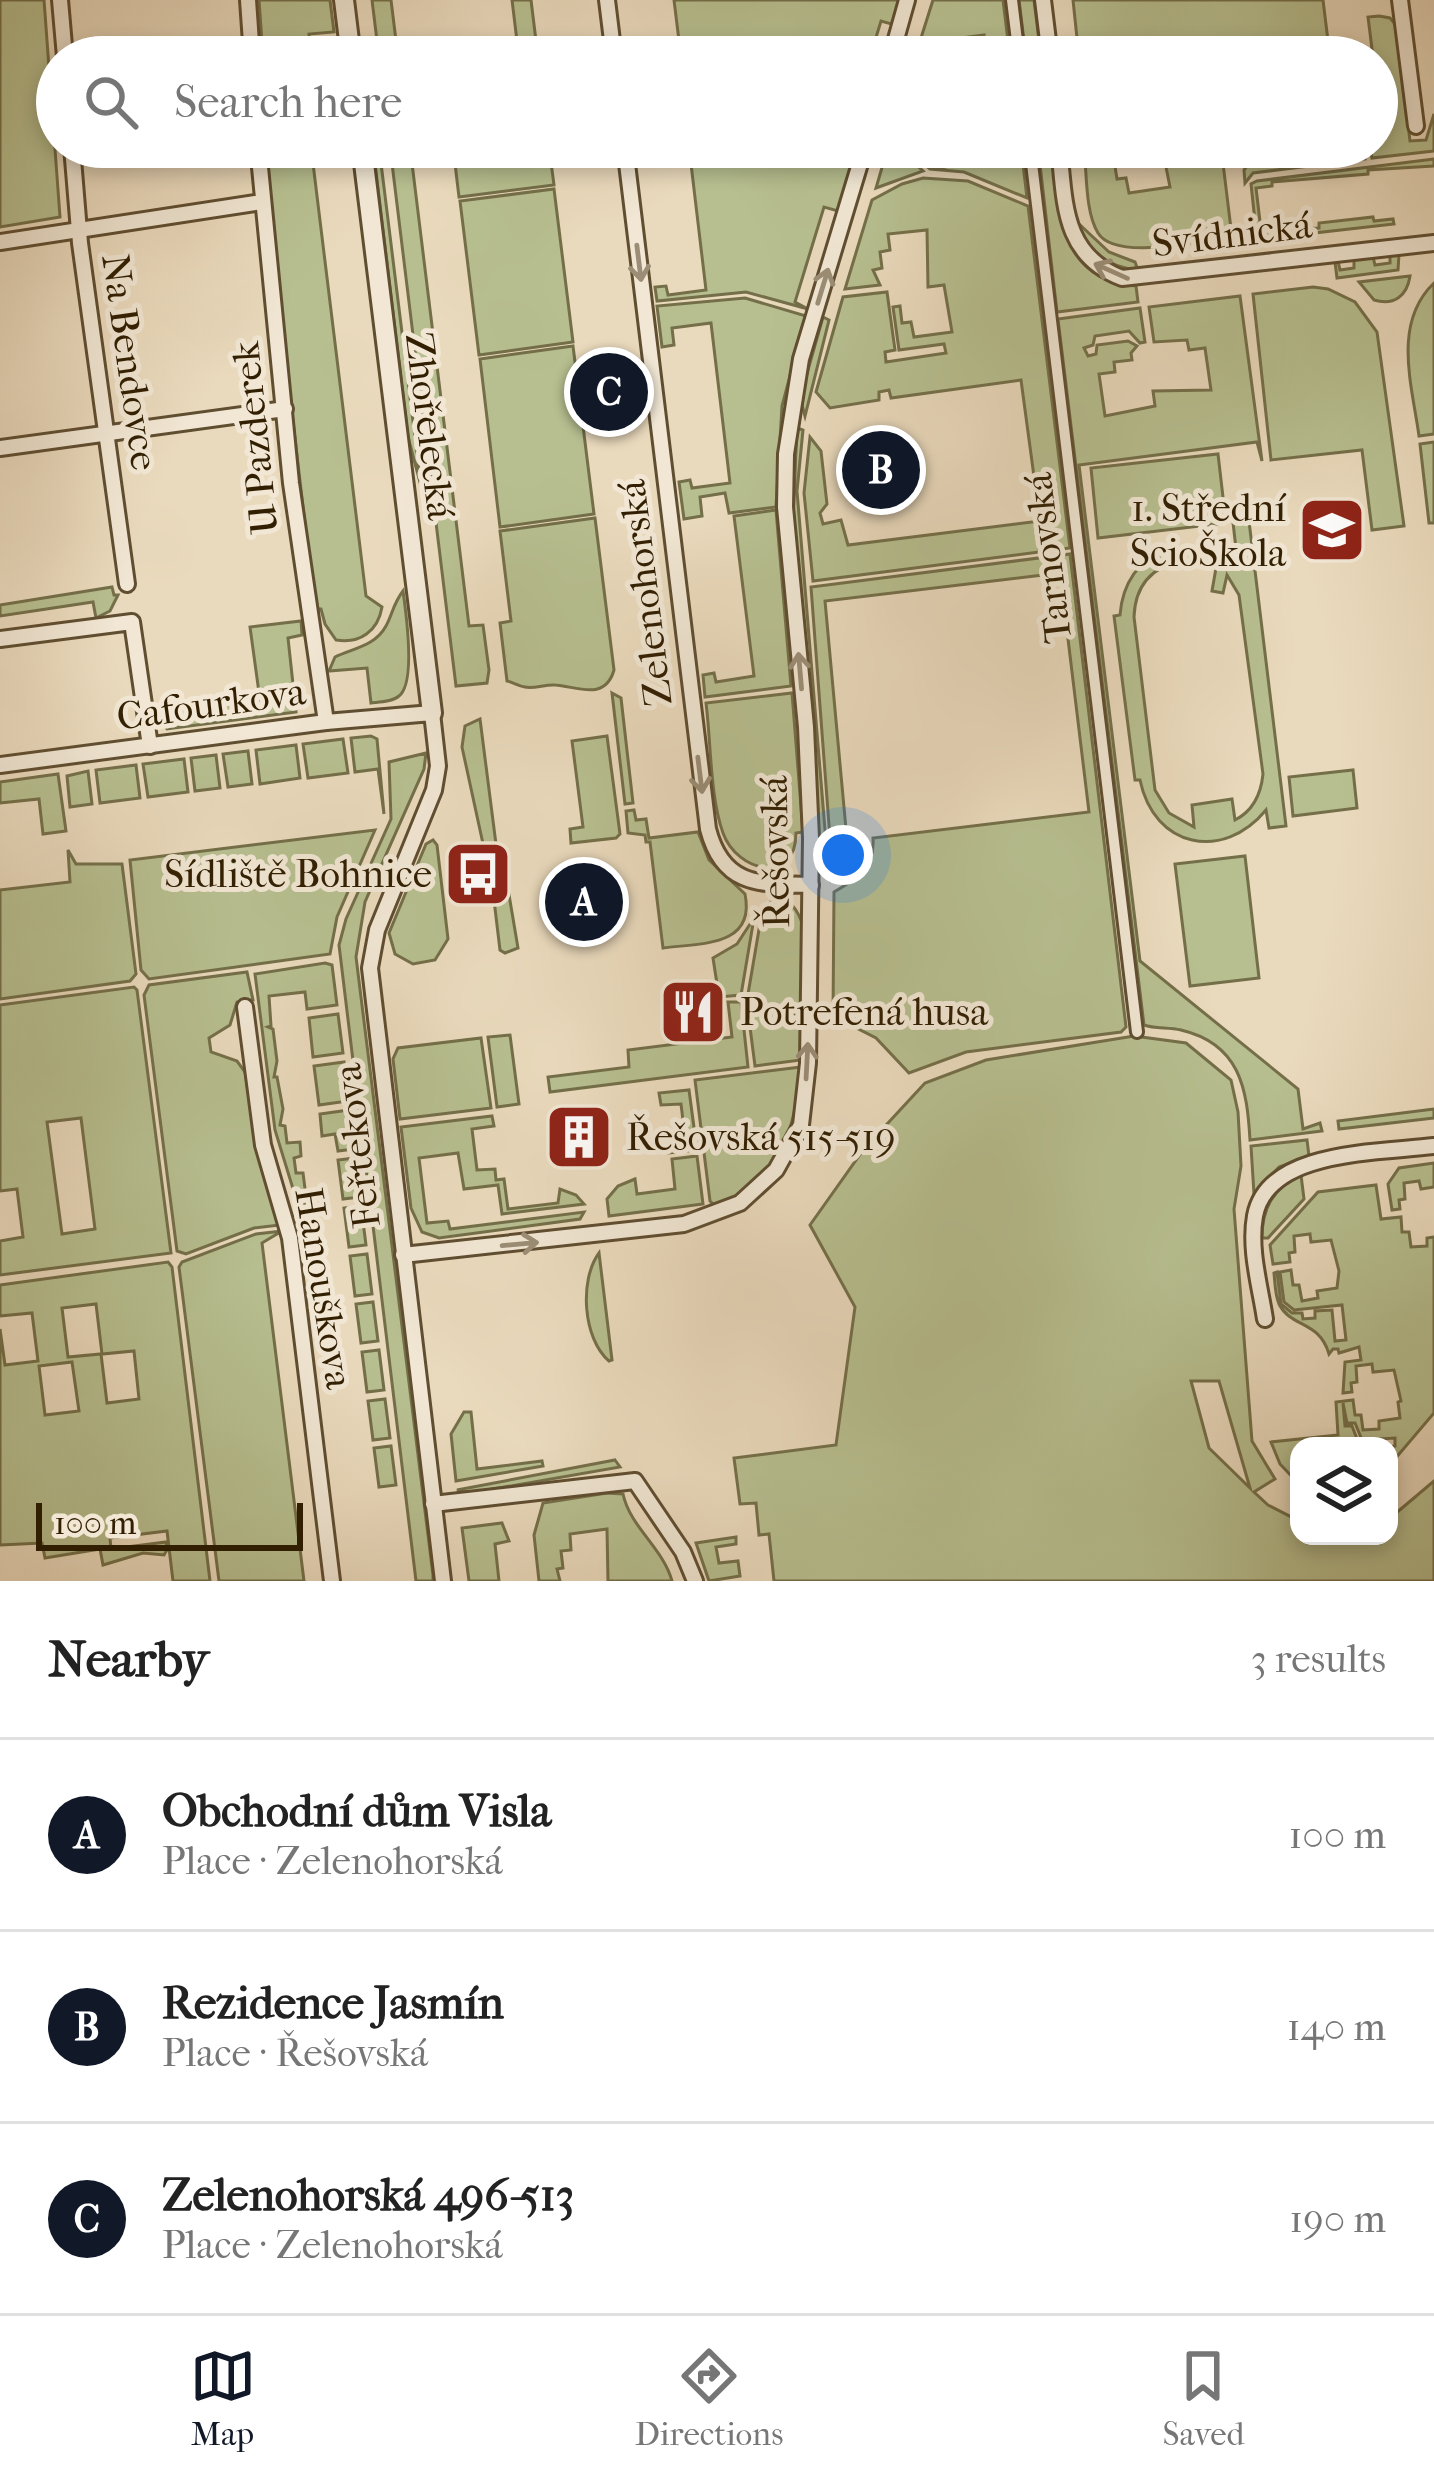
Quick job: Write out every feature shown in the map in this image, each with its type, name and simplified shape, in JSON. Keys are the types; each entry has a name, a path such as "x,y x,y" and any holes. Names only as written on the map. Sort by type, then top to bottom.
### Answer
{"street":[{"path":"60,0 63,36"},
{"path":"248,0 251,36"},
{"path":"344,0 348,36"},
{"path":"607,0 611,36"},
{"path":"897,36 908,0"},
{"path":"1012,0 1016,36"},
{"path":"1043,0 1047,36"},
{"path":"1400,0 1416,126"},
{"name":"Na Bendovce","path":"74,168 127,584"},
{"name":"U Pazderek","path":"260,168 291,483 326,722"},
{"name":"Zhořelecká","path":"365,168 432,713"},
{"name":"Zelenohorská","path":"628,168 711,842 727,867 748,881 811,885"},
{"name":"Řešovská","path":"403,1255 684,1224 740,1203 776,1171 801,1125 808,1063 811,885 806,727 785,507 786,454 801,359 859,168"},
{"name":"Tarnovská","path":"1033,168 1137,1032"},
{"name":"Svídnická","path":"1062,168 1072,234 1089,259 1122,278 1434,243"},
{"path":"0,242 262,202"},
{"path":"0,448 285,409"},
{"path":"0,638 132,622 150,746"},
{"name":"Cafourkova","path":"0,765 326,722 432,713"},
{"name":"Feřtekova","path":"432,713 438,766 434,790 377,929 370,981 442,1581"},
{"name":"Hanouškova","path":"245,1007 263,1145 290,1238 332,1581"},
{"path":"1264,1319 1254,1219 1259,1201 1273,1184 1299,1165 1434,1146"},
{"path":"433,1504 635,1481 683,1552 695,1581"}],"green space":[{"path":"0,0 44,0 47,36 36,36 36,168 56,168 60,217 0,227"},
{"path":"259,0 330,0 334,32 262,36"},
{"path":"372,0 391,0 395,36 376,36"},
{"path":"512,0 531,0 535,36 516,36"},
{"path":"674,0 902,0 895,25 881,21 876,36 678,36"},
{"path":"933,0 1003,0 1007,36 922,36"},
{"path":"1019,0 1034,0 1038,36 1023,36"},
{"path":"1073,0 1323,0 1327,36 1077,36"},
{"path":"1368,17 1390,18 1397,36 1370,36"},
{"path":"1398,42 1410,141 1426,140 1434,114 1434,151 1398,155"},
{"path":"1434,159 1434,166 1368,170 1368,174 1272,182 1272,186 1256,188 1261,230 1297,230 1298,235 1257,240 1251,184 1362,168 1398,168 1398,163"},
{"path":"266,168 314,168 366,596 382,607 372,629 353,640 336,640 321,609 315,609"},
{"path":"376,168 382,168 421,486 408,437"},
{"path":"393,168 413,168 469,626 483,625 489,670 487,683 456,686"},
{"path":"456,168 552,168 554,185 459,197"},
{"path":"691,168 851,168 838,211 824,207 795,302 808,309 746,292 657,301 655,287 666,286 668,295 706,290"},
{"path":"882,168 923,171 876,188"},
{"path":"1023,168 1027,198 964,172 930,169"},
{"path":"1040,168 1056,168 1062,216 1077,255 1090,270 1110,281 1136,286 1138,302 1057,312"},
{"path":"1085,168 1115,168 1117,179 1126,178 1129,193 1170,187 1166,168 1224,168 1232,237 1140,248 1108,242 1098,233"},
{"path":"1293,168 1253,173 1245,183 1244,170"},
{"path":"923,178 968,181 1028,206 1070,548 813,581 804,493 810,437 821,451 827,504 820,513 823,524 841,520 848,545 1040,521 1021,380 891,398 889,390 879,392 879,400 830,408 816,392 843,297 887,292 895,350 885,352 886,362 946,353 944,344 899,350 893,307 900,306 902,323 911,322 914,337 952,332 944,285 928,287 927,230 888,234 890,250 880,252 882,268 873,270 880,285 845,289 872,200"},
{"path":"554,189 573,342 479,355 460,201"},
{"path":"1373,217 1374,221 1393,219 1394,224 1305,234 1304,229 1319,228 1319,223"},
{"path":"1078,223 1109,252 1135,262 1138,270 1100,256"},
{"path":"1399,254 1398,270 1337,278 1335,262 1340,270 1354,268 1354,259 1373,257 1375,265 1390,263 1390,255"},
{"path":"1410,276 1403,294 1388,302 1374,300 1359,282"},
{"path":"1434,283 1434,434 1419,436 1409,336 1421,299"},
{"path":"1313,287 1355,302 1377,332 1404,526 1372,530 1362,450 1271,460 1253,294"},
{"path":"1240,296 1262,461 1257,442 1079,465 1140,961 1298,1089 1303,1129 1320,1123 1322,1131 1250,1140 1242,1086 1228,1057 1201,1037 1144,1025 1058,319 1140,308 1145,342 1140,343 1129,331 1095,336 1093,345 1084,348 1088,356 1096,354 1097,345 1128,341 1137,346 1132,360 1114,362 1115,372 1099,374 1105,416 1155,406 1153,391 1211,390 1205,348 1189,350 1187,340 1154,342 1149,307"},
{"path":"745,298 806,316 782,406 776,507 729,513 725,493 700,497 702,516 684,519 679,482 690,480 692,488 730,483 711,323 672,328 674,345 662,347 657,306"},
{"path":"823,317 829,320 805,416 800,398"},
{"path":"573,346 594,514 500,527 480,359"},
{"path":"797,428 803,430 797,491 829,878 820,865 793,521"},
{"path":"1434,442 1434,523 1429,523 1420,444"},
{"path":"1218,454 1226,523 1098,538 1091,468"},
{"path":"776,510 791,686 705,697 703,675 714,673 716,682 754,676 734,516"},
{"path":"1248,513 1286,826 1269,828 1266,810 1230,837 1192,840 1160,821 1140,780 1135,780 1114,616 1120,615 1124,592 1134,574 1162,552 1200,549 1238,566 1232,514","holes":["1182,560 1216,568 1212,591 1223,593 1227,575 1239,595 1263,774 1247,812 1235,820 1232,799 1192,805 1194,827 1169,813 1155,790 1134,617 1142,587 1154,573"]},
{"path":"595,518 614,670 610,680 589,690 507,681 500,623 511,621 500,531"},
{"path":"1070,554 1126,1027 1121,1032 966,1052 909,1073 876,1038 833,1016 834,892 863,871 873,838 1089,812 1060,573 825,601 847,840 864,839 857,865 833,878 811,587"},
{"path":"112,587 118,595 110,611 96,618 93,602 0,616 0,605"},
{"path":"403,591 409,646 404,689 393,699 371,703 367,668 329,671 335,657 381,633"},
{"path":"301,621 302,635 288,638 296,712 167,729 155,713 260,700 250,627"},
{"path":"612,693 621,698 633,803 625,804"},
{"path":"792,693 803,832 796,833 787,861 765,868 740,857 723,833 713,786 706,703"},
{"path":"480,719 497,852 485,853 462,747 465,726"},
{"path":"607,736 620,834 571,843 570,829 583,827 572,741"},
{"path":"351,738 377,739 384,814 378,769 355,772"},
{"path":"343,739 348,773 308,778 303,744"},
{"path":"296,745 300,778 260,784 256,750"},
{"path":"248,751 252,784 228,787 223,754"},
{"path":"426,753 424,769 365,902 356,957 433,1575 433,1581 416,1581 339,945 391,819 389,762"},
{"path":"216,755 220,788 195,791 191,758"},
{"path":"184,759 188,792 148,797 143,764"},
{"path":"136,765 140,798 100,803 96,770"},
{"path":"1353,770 1357,808 1293,816 1289,777"},
{"path":"88,771 92,804 70,807 67,776"},
{"path":"58,774 66,831 43,834 39,799 0,803 0,782"},
{"path":"634,810 636,820 646,819 649,838 698,832 709,860 745,894 742,925 733,933 707,943 663,948 650,842 645,835 628,833 626,811"},
{"path":"375,830 337,917 330,954 149,979 141,970 130,860"},
{"path":"433,840 448,939 435,960 413,964 395,954 389,933 426,844"},
{"path":"68,850 76,864 122,864 136,974 130,981 0,999 0,890 70,882"},
{"path":"1245,856 1259,978 1190,986 1175,864"},
{"path":"505,871 518,948 505,953 500,950 491,875"},
{"path":"777,894 790,903 804,931 803,1018 747,1000 762,912"},
{"path":"754,918 741,995 719,997 713,958 737,944"},
{"path":"332,965 337,1005 307,1009 305,992 269,996 268,1027 273,1029 277,1061 274,1077 283,1109 280,1125 285,1126 287,1143 300,1142 301,1156 294,1158 296,1173 303,1173 307,1204 300,1206 303,1237 275,1130 255,974"},
{"path":"247,972 253,1000 237,1002 230,1025 209,1038 211,1052 237,1061 245,1072 258,1152 280,1225 254,1228 186,1254 177,1251 144,995 149,985"},
{"path":"137,990 171,1253 0,1275 0,1241 23,1237 17,1189 0,1191 0,1005","holes":["81,1118 95,1229 62,1234 47,1122"]},
{"path":"728,1002 741,1002 748,1067 550,1092 548,1077 629,1067 628,1050 732,1037"},
{"path":"747,1004 802,1023 801,1060 755,1066"},
{"path":"338,1014 343,1053 313,1057 309,1018"},
{"path":"510,1035 519,1104 497,1107 488,1037"},
{"path":"1134,1036 1186,1043 1231,1080 1238,1112 1241,1166 1234,1209 1252,1441 1275,1479 1254,1492 1290,1516 1290,1545 1398,1545 1398,1511 1434,1481 1434,1581 774,1581 769,1534 759,1535 756,1503 740,1504 734,1458 836,1445 855,1307 810,1225 864,1149 925,1083 986,1060","holes":["1191,1381 1219,1381 1250,1488 1209,1448"]},
{"path":"481,1038 491,1108 400,1119 393,1059 398,1048"},
{"path":"344,1062 348,1101 319,1105 314,1066"},
{"path":"801,1067 788,1133 770,1168 738,1195 715,1206 710,1201 695,1080"},
{"path":"689,1090 697,1150 667,1153 666,1148 686,1145 681,1104 661,1105 659,1093"},
{"path":"1434,1109 1434,1118 1339,1129 1338,1121"},
{"path":"349,1110 354,1149 338,1151 335,1134 322,1136 320,1114"},
{"path":"492,1116 494,1126 472,1129 477,1170 495,1169 496,1180 504,1179 508,1209 558,1203 560,1189 584,1204 502,1214 498,1185 464,1189 458,1153 419,1158 427,1223 448,1221 450,1229 584,1212 580,1219 439,1238 422,1232 411,1208 401,1127"},
{"path":"1307,1140 1309,1156 1279,1167 1254,1194 1251,1146"},
{"path":"697,1156 703,1204 609,1216 607,1199 618,1186 635,1179 637,1194 675,1189 672,1159"},
{"path":"355,1158 360,1197 343,1199 338,1160"},
{"path":"1434,1163 1434,1187 1421,1189 1419,1181 1404,1183 1405,1199 1399,1200 1400,1209 1392,1210 1388,1184 1399,1168"},
{"path":"1301,1175 1304,1199 1268,1238 1262,1238 1271,1200"},
{"path":"1376,1185 1381,1219 1401,1217 1402,1232 1409,1232 1411,1247 1427,1246 1427,1238 1434,1237 1434,1413 1398,1455 1398,1437 1361,1437 1355,1423 1347,1423 1343,1403 1345,1426 1352,1426 1356,1437 1319,1437 1338,1435 1336,1402 1353,1400 1363,1430 1379,1429 1379,1421 1400,1418 1401,1401 1394,1370 1373,1372 1372,1364 1356,1366 1357,1382 1351,1383 1352,1392 1343,1393 1345,1362 1361,1360 1359,1347 1339,1353 1333,1349 1329,1354 1319,1335 1279,1304 1277,1272 1281,1304 1292,1313 1302,1313 1303,1319 1315,1318 1315,1311 1332,1310 1335,1341 1346,1340 1342,1305 1294,1310 1284,1302 1280,1272 1291,1270 1302,1301 1318,1298 1317,1291 1337,1288 1339,1271 1331,1240 1311,1242 1310,1234 1294,1236 1290,1262 1273,1264 1270,1245 1318,1192"},
{"path":"361,1206 366,1245 349,1247 344,1208"},
{"path":"282,1231 262,1243 304,1581 219,1581 179,1267 256,1234"},
{"path":"599,1253 609,1361 594,1339 587,1309 588,1278"},
{"path":"367,1254 372,1294 355,1296 350,1256"},
{"path":"168,1262 172,1267 210,1581 173,1581 167,1531 110,1538 111,1549 166,1542 167,1550 164,1555 143,1553 103,1565 100,1549 45,1558 42,1543 0,1545 0,1329 5,1365 38,1361 32,1313 0,1316 0,1285","holes":["96,1304 102,1354 134,1351 139,1399 107,1403 101,1354 68,1357 62,1308","72,1362 79,1411 45,1415 39,1366"]},
{"path":"373,1302 378,1341 361,1343 356,1304"},
{"path":"379,1350 384,1390 367,1392 362,1352"},
{"path":"385,1399 390,1438 373,1440 368,1401"},
{"path":"464,1412 471,1412 477,1469 542,1461 543,1466 456,1481 451,1434"},
{"path":"1290,1440 1290,1475 1280,1464 1271,1442"},
{"path":"391,1446 396,1485 379,1487 374,1448"},
{"path":"615,1460 620,1467 470,1493 457,1490"},
{"path":"623,1494 672,1581 608,1581 607,1529 570,1534 571,1550 561,1551 563,1568 557,1569 560,1581 539,1581 534,1535 543,1503"},
{"path":"502,1523 509,1541 495,1544 499,1581 469,1581 462,1528"},
{"path":"736,1537 736,1544 716,1547 719,1563 738,1561 740,1576 709,1581 696,1543"}],"place":[{"name":"Zelenohorská 496-513","path":"609,392"},
{"name":"Rezidence Jasmín","path":"881,470"},
{"name":"1. Střední ScioŠkola","path":"1332,530"},
{"name":"Sídliště Bohnice","path":"478,874"},
{"name":"Obchodní dům Visla","path":"584,902"},
{"name":"Potrefená husa","path":"693,1012"},
{"name":"Řešovská 515-519","path":"579,1137"}]}
